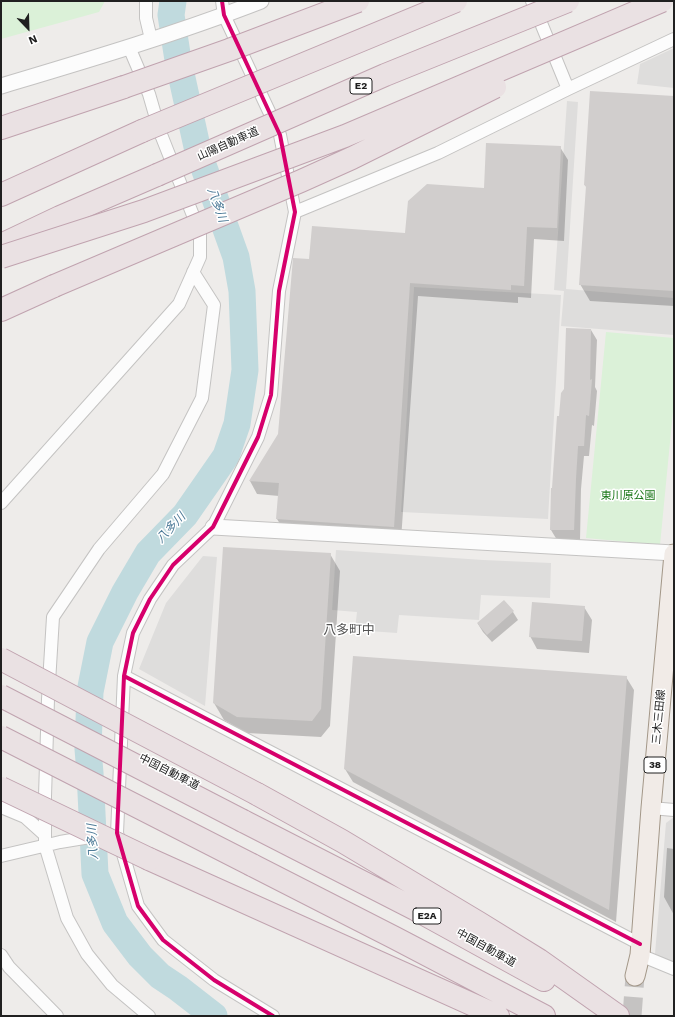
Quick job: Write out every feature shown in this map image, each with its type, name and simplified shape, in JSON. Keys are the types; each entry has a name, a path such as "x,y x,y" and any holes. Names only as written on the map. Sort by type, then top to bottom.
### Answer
{"highway":[{"path":"1,128 229,50 358,1"},
{"path":"1,195 142,131 456,1"},
{"name":"山陽自動車道","path":"1,245 60,217 385,75 568,1"},
{"path":"1,257 144,211 345,136 662,1"},
{"path":"1,310 346,161 668,1"},
{"path":"1,659 257,794 342,841 539,960 618,1016"},
{"name":"中国自動車道","path":"1,696 421,913 607,1016"},
{"path":"1,737 395,938 544,1016"},
{"path":"1,788 149,859 498,1016"}],"main road":[{"name":"三木三田線","path":"636,976 640,950 674,553"}],"street":[{"path":"146,1 146,18 151,39"},
{"path":"1,86 129,48 223,8 261,1"},
{"path":"532,1 568,89"},
{"path":"223,8 280,135 295,212 278,291 271,395 258,437 213,527 173,565 150,599 133,633 124,676 117,833 138,906 163,940 214,980 273,1016"},
{"path":"295,212 438,153 674,39"},
{"path":"1,503 179,304 200,257 200,233 160,132 149,94 129,48"},
{"path":"149,1016 112,985 87,954 67,918 45,840 46,751 53,617 99,549 163,474 202,398 214,306 193,272"},
{"path":"213,527 674,553"},
{"path":"124,676 674,969"},
{"path":"1,807 25,817 45,840"},
{"path":"651,808 674,810"},
{"path":"1,856 45,840 60,842 117,833"},
{"path":"1,955 5,969 57,1016"}],"shaded area":[{"path":"674,48 674,88 637,84 640,64"},
{"path":"567,101 578,102 566,289 674,298 674,335 561,326 564,291 554,290"},
{"path":"414,287 561,295 548,519 401,512"},
{"path":"336,550 551,563 550,598 481,595 479,620 399,615 397,633 355,630 357,612 332,610"},
{"path":"203,556 217,557 205,706 139,669 166,603"},
{"path":"674,817 674,963 655,954 666,823"}],"green space":[{"path":"1,1 105,1 99,12 1,39"},
{"name":"東川原公園","path":"606,332 674,338 674,401 660,545 586,538"}],"building":[{"path":"590,91 674,96 674,291 579,285 586,186 584,185"},
{"path":"486,143 561,146 557,228 527,227 524,286 511,285 511,290 410,283 394,527 276,519 279,483 249,481 278,434 293,258 309,259 312,226 405,233 408,201 427,184 484,188"},
{"path":"566,328 591,329 590,380 592,379 589,416 586,415 584,446 578,446 574,530 550,530 551,488 557,416 559,416 561,393 564,389"},
{"path":"223,547 331,553 321,709 312,721 237,717 213,703"},
{"path":"504,600 514,611 487,635 477,623"},
{"path":"532,602 585,606 582,641 529,637"},
{"path":"353,656 627,676 609,910 344,769"}],"waterway":[{"name":"八多川","path":"173,1 171,15 178,60 198,151 236,257 242,291 245,370 237,424 226,456 185,515 148,553 125,592 100,642 90,692 88,749 95,874 115,923 140,956 160,976 214,1016"}],"tunnel":[{"path":"632,1016 635,976"}],"cycle path":[{"path":"222,1 224,15 280,135 295,212 279,291 271,395 258,437 213,527 173,565 150,599 133,633 124,676 117,833 138,906 163,940 214,980 273,1016"},
{"path":"124,676 640,944"}],"district":[{"name":"八多町中","path":"349,630"}]}
